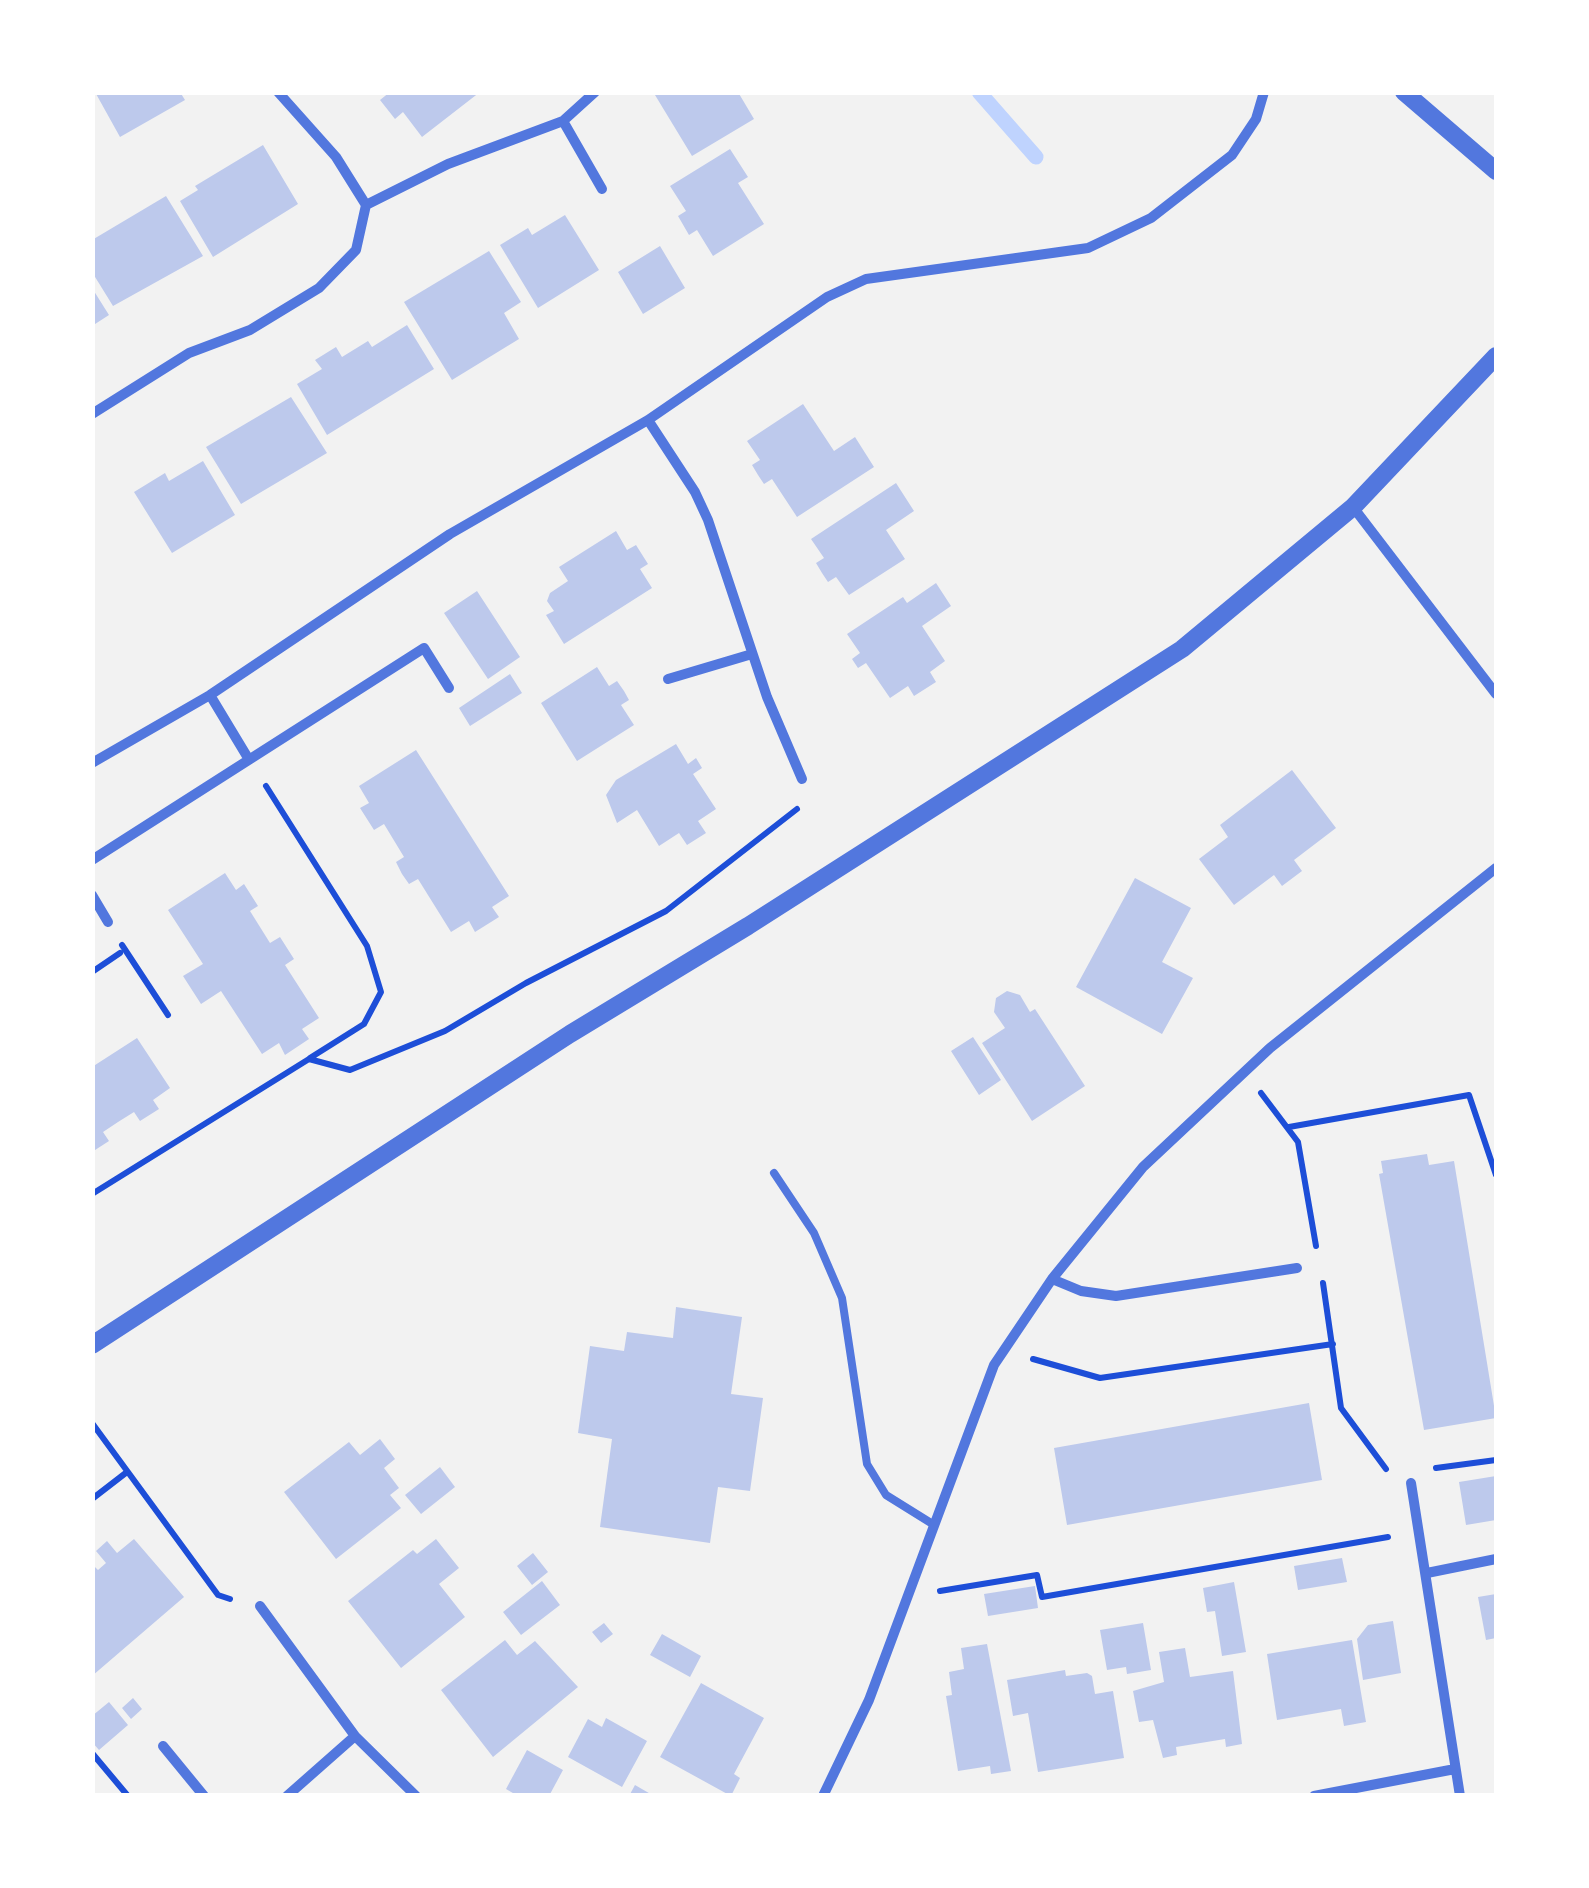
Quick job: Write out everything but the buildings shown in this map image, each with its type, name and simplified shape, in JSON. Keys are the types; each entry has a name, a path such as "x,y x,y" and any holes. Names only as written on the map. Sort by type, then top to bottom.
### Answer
{"street":[{"path":"92,414 189,353 250,330 319,288 356,250 366,205 336,157 278,92"},
{"path":"366,205 465,157 563,121 596,92"},
{"path":"92,764 210,695 450,534 648,420 802,312 866,278 1088,248 1151,218 1232,155 1256,119 1264,92"},
{"path":"1404,92 1496,170"},
{"path":"563,121 602,189"},
{"path":"92,1346 570,1034 748,926 1182,649 1353,507 1496,356"},
{"path":"648,420 708,520 752,654 802,779"},
{"path":"1353,507 1496,694"},
{"path":"92,860 424,648 449,688"},
{"path":"668,679 752,654"},
{"path":"210,695 248,758"},
{"path":"824,1796 869,1700 931,1523 1003,1350 1052,1279 1143,1167 1270,1048 1496,868"},
{"path":"92,895 108,922"},
{"path":"1052,1279 1081,1291 1116,1296 1297,1268"},
{"path":"1410,1483 1460,1796"},
{"path":"1426,1573 1496,1559"},
{"path":"260,1606 355,1736 416,1796"},
{"path":"287,1796 355,1736"},
{"path":"163,1746 204,1796"},
{"path":"1314,1796 1455,1770"}],"lane":[{"path":"774,1173 814,1233 842,1298 867,1464 886,1494 931,1523"}],"path":[{"path":"92,1194 364,1024 381,992 367,946 248,758"},
{"path":"309,1059 350,1070 445,1031 526,983 666,911 810,796 802,779"},
{"path":"108,922 168,1015"},
{"path":"92,972 125,949"},
{"path":"1289,1127 1469,1096 1496,1175"},
{"path":"1003,1350 1100,1378 1332,1344"},
{"path":"92,1423 218,1595 260,1606"},
{"path":"1410,1483 1437,1466 1496,1460"},
{"path":"92,1499 128,1472"},
{"path":"904,1597 1037,1575 1042,1596 1419,1531"},
{"path":"92,1753 128,1796"}],"waterway":[{"path":"979,92 1036,157"}]}
